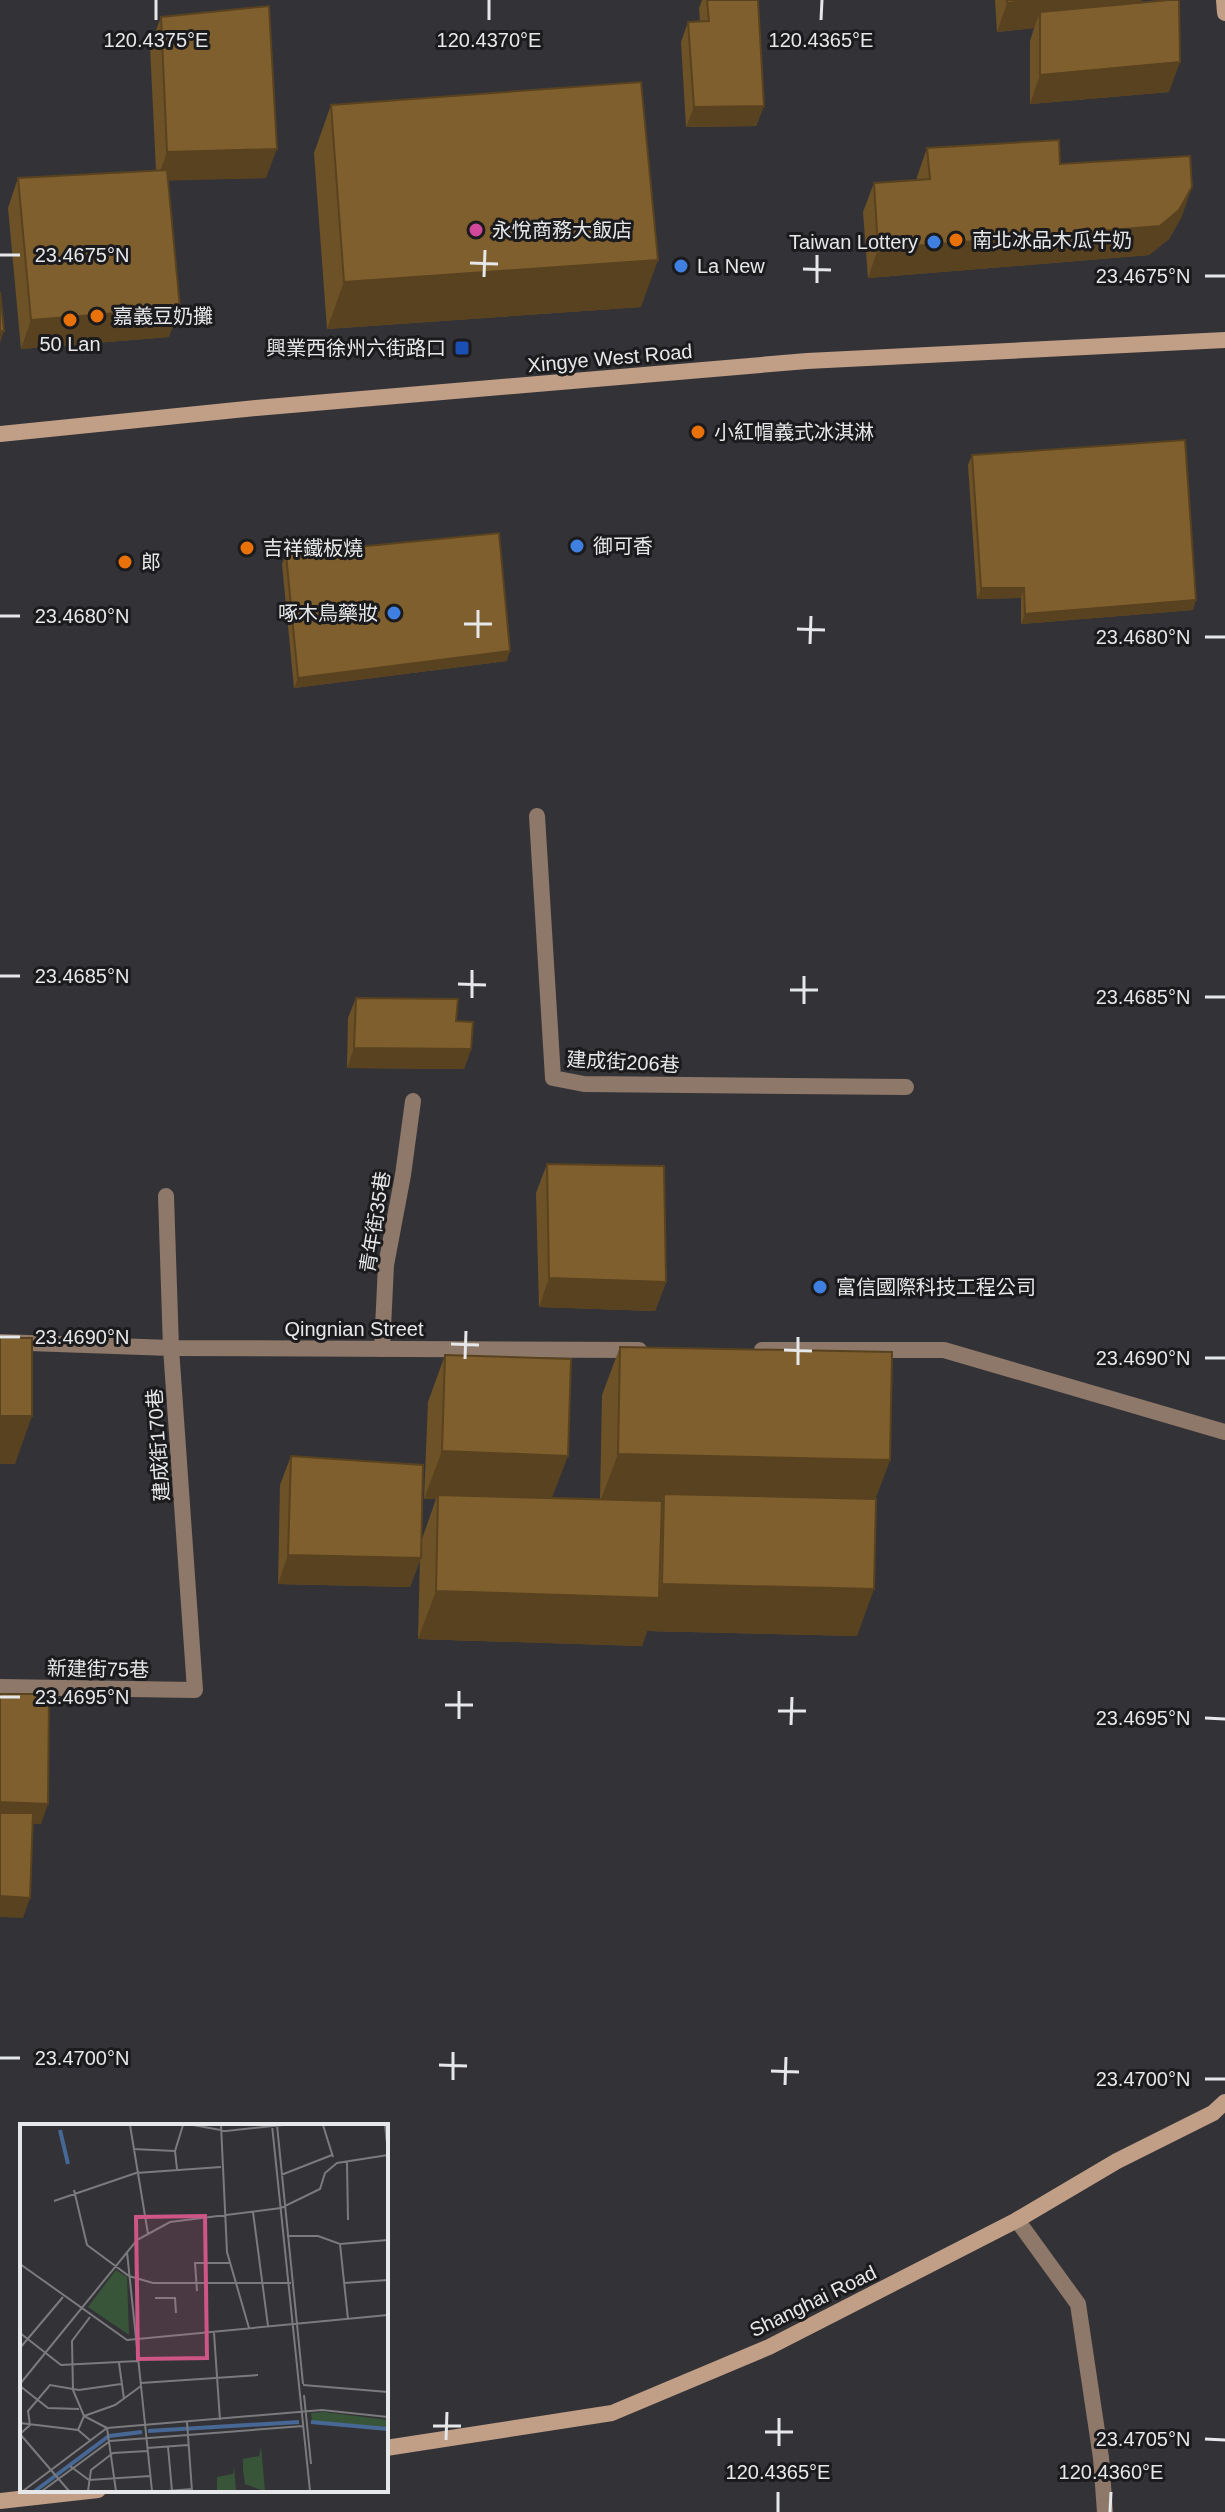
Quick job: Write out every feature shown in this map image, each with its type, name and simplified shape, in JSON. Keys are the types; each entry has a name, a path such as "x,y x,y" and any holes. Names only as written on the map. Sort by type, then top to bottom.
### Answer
{"street":[{"path":"1224,0 1225,13"},
{"name":"Xingye West Road","path":"0,434 256,408 807,361 1225,340"},
{"name":"建成街206巷","path":"537,816 553,1078 584,1084 906,1087"},
{"name":"青年街35巷","path":"382,1349 386,1265 413,1101"},
{"name":"建成街170巷","path":"166,1196 171,1348 195,1690"},
{"name":"Qingnian Street","path":"0,1342 171,1348 663,1350"},
{"path":"741,1350 944,1350 1225,1432"},
{"name":"新建街75巷","path":"0,1687 195,1690"},
{"name":"Shanghai Road","path":"388,2448 612,2413 769,2347 1017,2220 1117,2161 1213,2113 1225,2102"},
{"path":"1017,2220 1078,2304 1101,2458 1105,2512"},
{"path":"0,2501 80,2492"}],"building":[{"path":"707,0 758,0 764,106 694,107 688,22 709,21"},
{"path":"1007,0 1035,0 1007,3"},
{"path":"1179,0 1180,62 1040,75 1040,12"},
{"path":"269,6 277,149 167,152 161,17"},
{"name":"永悅商務大飯店","path":"641,82 658,260 344,282 331,105"},
{"path":"1059,140 1060,164 1190,156 1192,187 1179,210 1160,226 878,249 874,183 930,179 927,148"},
{"path":"167,170 180,308 31,320 18,178"},
{"path":"0,292 4,331 0,331"},
{"path":"1185,440 1196,600 1025,614 1024,588 981,588 972,455"},
{"name":"啄木鳥藥妝","path":"499,533 510,651 298,678 286,554"},
{"path":"356,998 458,999 456,1021 473,1022 471,1049 354,1048"},
{"path":"547,1164 664,1166 666,1282 549,1278"},
{"path":"0,1338 32,1338 32,1416 0,1416"},
{"path":"620,1347 892,1352 890,1460 618,1454"},
{"path":"445,1355 571,1359 568,1456 442,1451"},
{"path":"291,1456 423,1465 421,1558 288,1555"},
{"path":"664,1494 876,1499 874,1589 662,1584"},
{"path":"438,1495 662,1501 659,1598 436,1591"},
{"path":"0,1694 49,1694 48,1804 0,1802"},
{"path":"0,1813 33,1813 30,1898 0,1896"}],"place":[{"name":"永悅商務大飯店","path":"476,230"},
{"name":"南北冰品木瓜牛奶","path":"956,240"},
{"name":"Taiwan Lottery","path":"934,242"},
{"name":"La New","path":"681,266"},
{"name":"嘉義豆奶攤","path":"97,316"},
{"name":"50 Lan","path":"70,320"},
{"name":"興業西徐州六街路口","path":"462,348"},
{"name":"小紅帽義式冰淇淋","path":"698,432"},
{"name":"御可香","path":"577,546"},
{"name":"吉祥鐵板燒","path":"247,548"},
{"name":"郎","path":"125,562"},
{"name":"啄木鳥藥妝","path":"394,613"},
{"name":"富信國際科技工程公司","path":"820,1287"}]}
